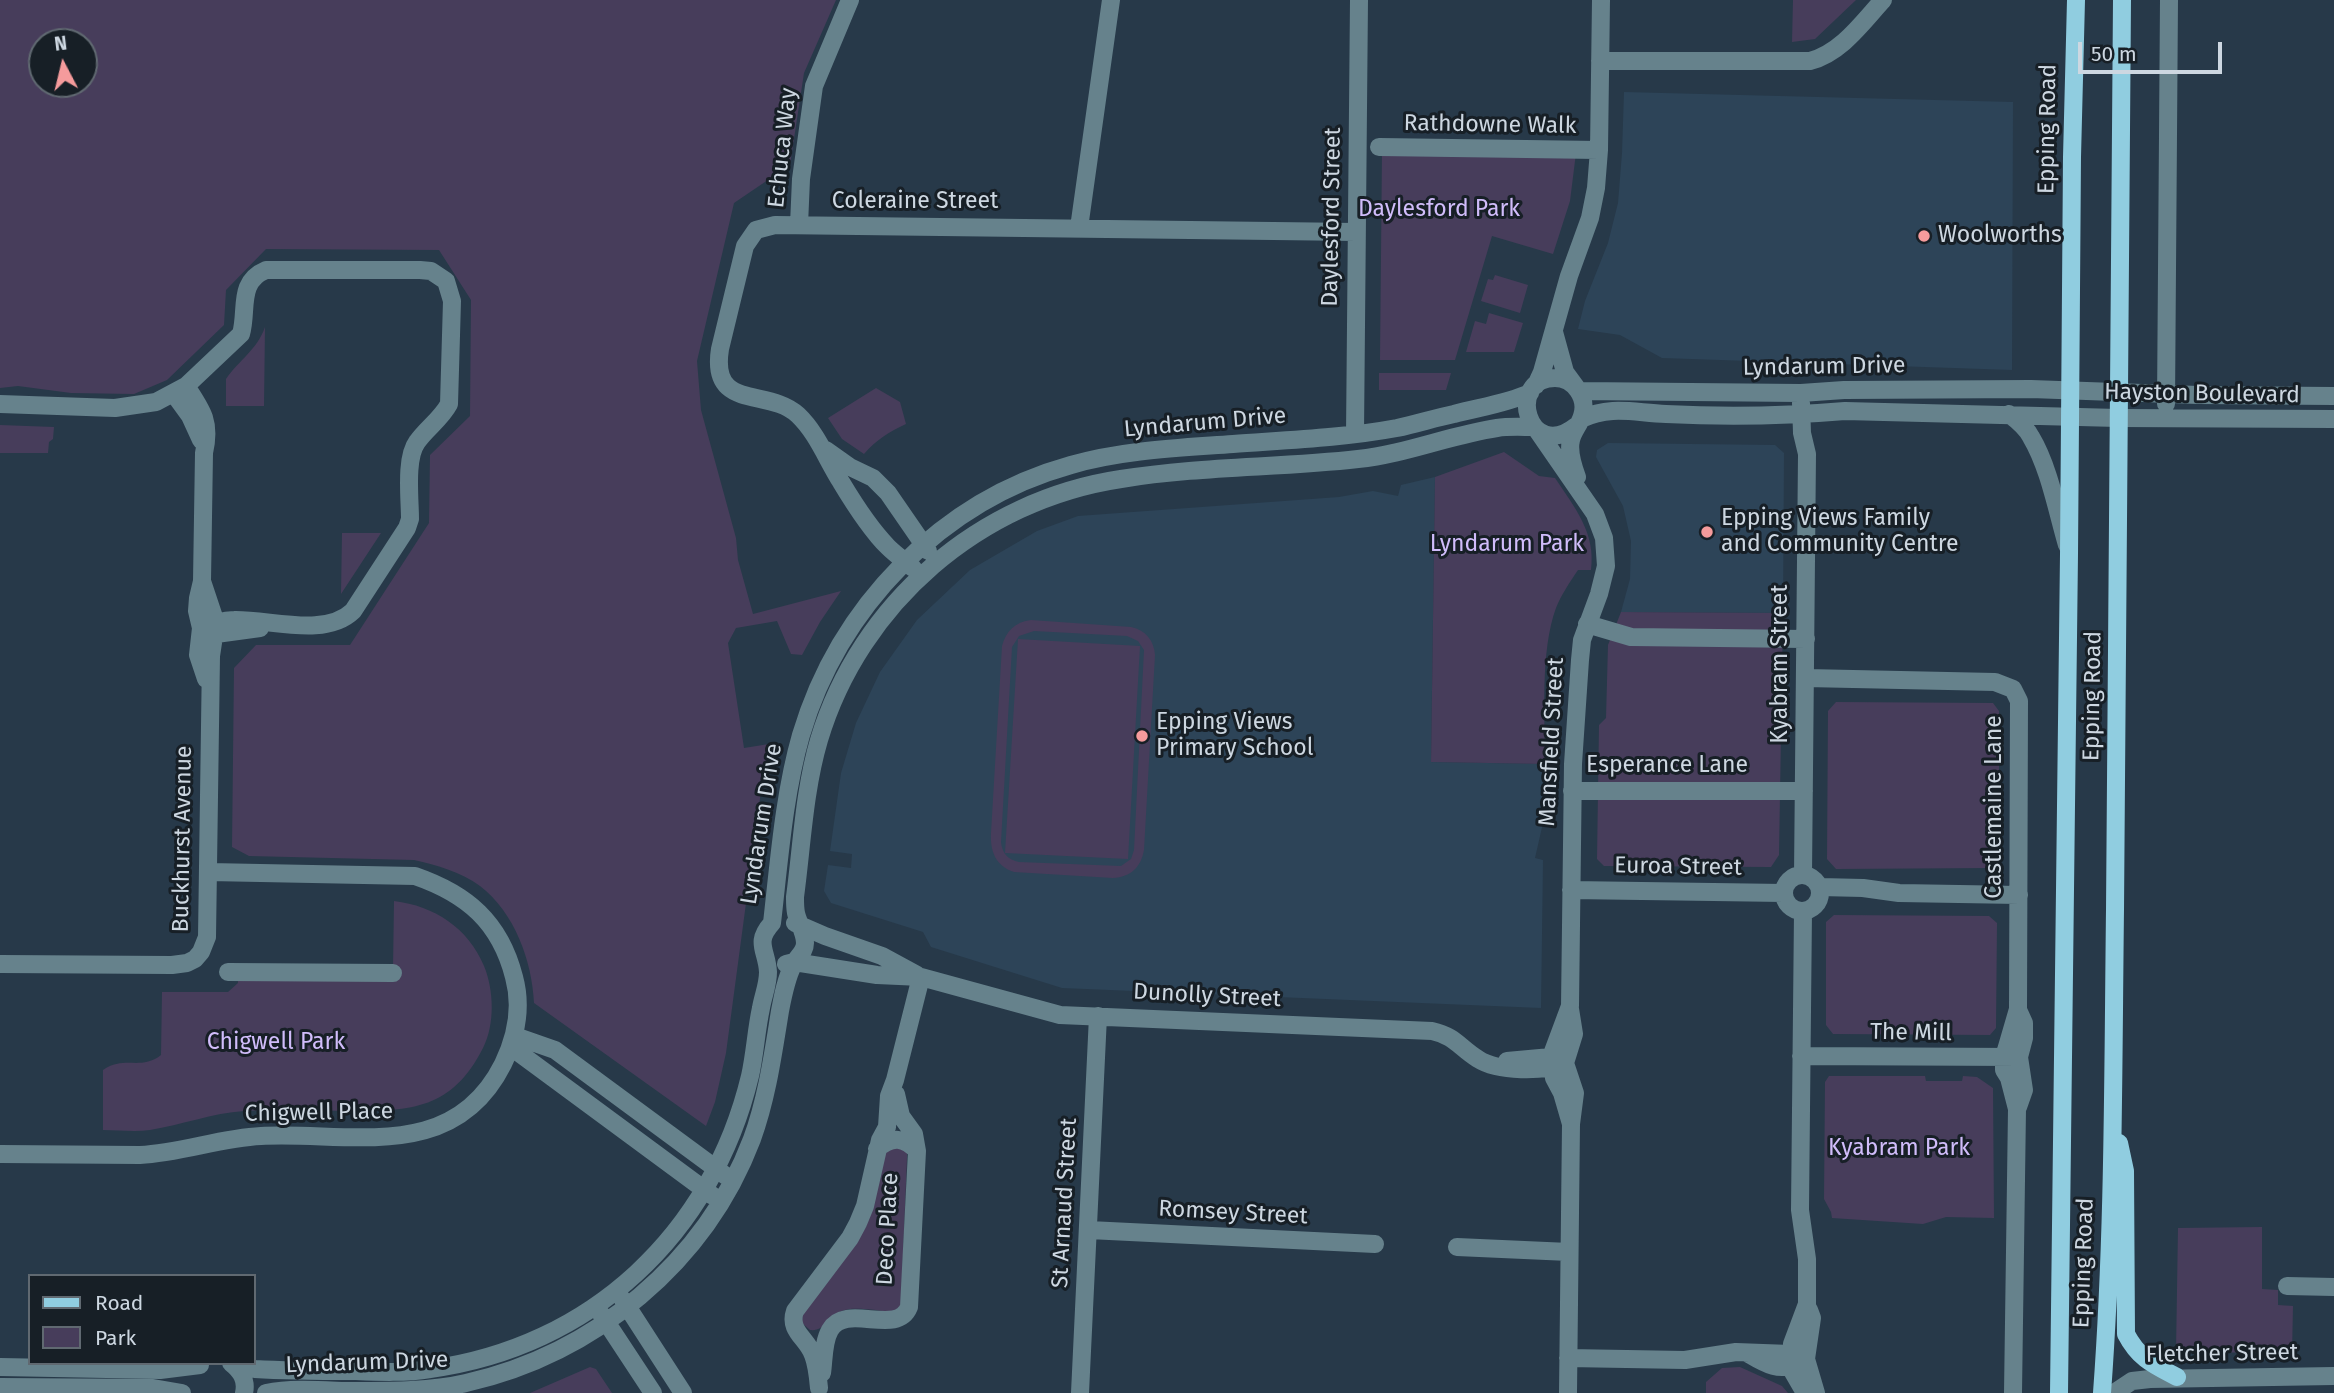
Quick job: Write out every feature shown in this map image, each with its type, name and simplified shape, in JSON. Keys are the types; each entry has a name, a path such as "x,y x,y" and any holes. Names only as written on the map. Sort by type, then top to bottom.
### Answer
{"main road":[{"name":"Epping Road","path":"2059,1393 2076,0"},
{"name":"Epping Road","path":"2102,1393 2110,1289 2122,0"},
{"path":"2112,1108 2125,1171 2126,1334 2134,1350 2152,1364 2177,1377"}],"street":[{"name":"Echuca Way","path":"799,225 801,179 814,86 850,0"},
{"path":"1079,228 1111,0"},
{"name":"Daylesford Street","path":"1355,434 1359,0"},
{"path":"1554,332 1564,372 1577,389 1584,405 1579,423 1568,433 1558,436 1547,435 1535,428 1526,410 1590,218 1596,188 1600,150 1601,0"},
{"path":"1601,61 1810,61 1828,55 1883,0"},
{"path":"2166,418 2169,0"},
{"name":"Rathdowne Walk","path":"1379,147 1600,150"},
{"name":"Coleraine Street","path":"920,575 887,547 842,484 821,445 796,412 776,403 744,397 732,391 724,382 719,369 720,349 749,237 762,227 799,225 1356,232"},
{"path":"0,404 115,408 156,402 180,390 241,334 247,285 252,278 266,270 421,270 441,276 450,288 452,301 451,395 441,417 421,437 413,450 410,519 404,535 353,611 343,621 328,624 277,624 233,620 211,628"},
{"path":"1533,389 1545,380 1556,378 1567,381 1577,389"},
{"name":"Lyndarum Drive","path":"240,1365 255,1369 398,1372 429,1370 503,1352 542,1338 596,1306 649,1263 680,1228 717,1170 734,1131 750,1076 768,976 763,934 772,923 792,775 801,735 828,667 850,629 874,596 923,544 984,501 1020,483 1070,465 1116,455 1355,434 1399,427 1497,405 1533,389"},
{"name":"Lyndarum Drive","path":"1577,389 1807,393 1844,390 2070,389"},
{"name":"Hayston Boulevard","path":"2070,389 2165,394 2334,396"},
{"name":"Buckhurst Avenue","path":"0,964 172,965 187,963 201,952 207,937 211,689 198,655 211,628 197,611 202,581 204,453 208,433 202,410 180,390"},
{"name":"Kyabram Street","path":"1803,875 1807,454 1813,433 1807,414 1807,393"},
{"name":"Lyndarum Drive","path":"1579,423 1606,410 1665,414 1807,414 1845,411 2069,416"},
{"path":"2009,414 2032,437 2047,476 2069,554"},
{"name":"Hayston Boulevard","path":"2069,416 2334,419"},
{"name":"Mansfield Street","path":"1579,423 1571,441 1572,460 1581,491"},
{"name":"Lyndarum Drive","path":"266,1393 464,1388 529,1364 581,1339 628,1308 663,1276 694,1241 722,1202 752,1139 770,1078 781,1007 794,962 804,948 795,897 811,778 819,741 846,675 866,640 890,608 935,561 993,522 1031,503 1077,488 1121,478 1358,459 1411,450 1500,427 1535,428"},
{"name":"Mansfield Street","path":"1535,428 1581,491 1601,527 1606,553 1604,579 1587,624 1580,660 1572,791 1570,1006 1574,1034 1556,1063 1575,1093 1570,1124 1568,1393"},
{"name":"Coleraine Street","path":"821,445 849,467 873,478 888,493 935,561"},
{"path":"1587,624 1631,637 1806,639"},
{"name":"Castlemaine Lane","path":"1806,678 1995,682 2013,689 2018,695 2021,711 2018,1009 2011,1057 2004,1070 2009,1078 2017,1110 2013,1393"},
{"name":"Esperance Lane","path":"1572,791 1804,791"},
{"name":"Chigwell Place","path":"0,1154 141,1155 262,1135 390,1137 420,1133 439,1126 477,1102 496,1077 513,1042 517,1011 515,981 504,948 484,916 464,899 440,885 415,876 209,872"},
{"path":"1803,875 1813,878 1820,894 1813,908 1802,911 1787,904 1784,893 1791,878 1803,875"},
{"path":"1820,894 1863,888 1899,893 2019,895"},
{"name":"Euroa Street","path":"1571,890 1784,893"},
{"path":"1802,911 1800,1210 1807,1259 1807,1304 1795,1360 1805,1393"},
{"path":"772,923 788,919 800,926"},
{"name":"Dunolly Street","path":"800,926 882,956 921,977"},
{"path":"767,958 774,963 794,962"},
{"name":"Dunolly Street","path":"794,962 877,975 921,977 1048,1012 1432,1031 1447,1035 1486,1063 1556,1063"},
{"path":"228,972 393,973"},
{"name":"Deco Place","path":"895,1080 898,1110 914,1134 917,1151 907,1312 894,1319 856,1318 841,1322 831,1330 811,1334 793,1326 795,1311 850,1238 865,1206 877,1149 887,1127 889,1096 921,977"},
{"name":"St Arnaud Street","path":"1080,1393 1098,1016"},
{"path":"513,1042 555,1049 733,1181"},
{"path":"513,1042 722,1202"},
{"name":"The Mill","path":"1801,1056 2011,1057"},
{"name":"Deco Place","path":"877,1149 885,1142 899,1139 917,1151"},
{"name":"Romsey Street","path":"1089,1230 1375,1244"},
{"path":"1457,1247 1569,1252"},
{"path":"2287,1286 2334,1287"},
{"path":"617,1291 683,1393"},
{"path":"596,1306 653,1393"},
{"path":"793,1326 814,1357 819,1390"},
{"path":"819,1390 825,1346 831,1330"},
{"path":"1568,1358 1685,1360 1721,1353 1747,1353 1795,1360 1816,1393"},
{"path":"460,1364 464,1388"},
{"path":"0,1367 160,1370 194,1365"},
{"path":"189,1393 190,1378 200,1365"},
{"path":"234,1365 244,1379 244,1393"},
{"name":"Fletcher Street","path":"2114,1393 2132,1381 2177,1377 2334,1376"},
{"path":"0,1387 153,1388 182,1393"}],"shaded area":[{"path":"1624,92 2013,102 2012,370 1662,358 1620,335 1578,329 1585,301 1608,243 1618,203"},
{"name":"Epping Views Family and Community Centre","path":"1608,443 1775,445 1784,453 1783,613 1621,612 1630,579 1631,541 1623,506 1596,457 1597,450"},
{"name":"Epping Views Primary School","path":"1435,477 1431,762 1545,764 1545,814 1535,858 1543,860 1541,1008 1062,988 931,947 923,932 831,903 824,891 828,865 851,868 852,854 830,851 841,773 856,723 880,672 917,620 970,570 1037,531 1078,516 1339,497 1373,491 1398,496 1401,485"}],"green space":[{"path":"0,0 836,0 804,73 790,165 734,203 697,361 701,410 736,538 738,560 753,614 841,591 802,655 791,654 777,621 736,628 728,643 744,748 769,744 726,1053 715,1102 706,1126 534,1003 530,971 512,924 492,897 473,881 414,860 249,856 232,847 234,668 256,645 350,645 429,523 430,455 470,416 471,300 439,250 266,249 226,290 224,325 167,380 134,394 71,393 18,386 0,388"},
{"path":"1793,0 1856,0 1815,39 1792,42"},
{"name":"Daylesford Park","path":"1382,150 1576,153 1570,201 1553,254 1492,236 1455,360 1380,360"},
{"path":"1495,275 1528,285 1520,313 1481,301 1488,279 1493,280"},
{"path":"1489,313 1523,323 1514,352 1466,352 1475,321 1486,324"},
{"path":"265,327 264,406 226,406 226,379 253,349"},
{"path":"1379,373 1451,373 1446,390 1379,390"},
{"path":"876,388 900,402 906,424 883,437 864,454 842,439 828,418"},
{"path":"0,425 54,427 48,453 0,453"},
{"name":"Lyndarum Park","path":"1504,452 1539,476 1555,478 1587,533 1592,557 1591,570 1578,570 1560,598 1551,625 1544,685 1545,764 1431,762 1435,477"},
{"path":"342,533 381,533 341,594"},
{"path":"1621,612 1783,613 1779,855 1771,867 1604,866 1597,859 1599,725 1606,718 1608,645"},
{"path":"1031,620 1136,628 1145,633 1153,645 1155,655 1144,850 1138,866 1125,876 1113,878 1014,872 1003,866 993,852 991,833 1002,646 1012,628","holes":["1034,631 1127,636 1138,641 1144,650 1134,850 1131,859 1121,866 1012,860 1004,853 1001,842 1012,647 1019,636"]},
{"path":"1018,639 1140,646 1128,859 1005,853"},
{"path":"1836,702 1993,703 1999,711 1999,861 1991,868 1836,869 1827,859 1828,711"},
{"name":"Chigwell Park","path":"394,901 423,908 448,921 469,941 484,966 491,996 490,1029 483,1048 458,1084 444,1095 428,1102 393,1110 244,1111 150,1130 103,1130 103,1070 119,1064 147,1062 161,1055 162,992 228,992 238,983 238,975 393,969"},
{"path":"1834,915 1989,916 1997,923 1996,1028 1990,1035 1833,1034 1826,1025 1826,922"},
{"name":"Kyabram Park","path":"1829,1076 1925,1076 1926,1081 1962,1081 1963,1076 1977,1077 1993,1088 1994,1218 1946,1217 1923,1224 1832,1218 1824,1199 1825,1082"},
{"path":"892,1146 907,1151 901,1304 892,1312 847,1310 838,1313 820,1328 810,1330 802,1323 802,1315 866,1227 885,1151"},
{"path":"2262,1227 2262,1289 2278,1290 2278,1305 2293,1306 2292,1354 2176,1351 2178,1228"},
{"path":"590,1367 596,1369 612,1393 530,1393"},
{"path":"1740,1367 1782,1386 1788,1393 1706,1393 1706,1382 1722,1368"}],"place":[{"name":"Woolworths","path":"1924,236"},
{"name":"Epping Views Family and Community Centre","path":"1707,532"},
{"name":"Epping Views Primary School","path":"1142,736"}]}
